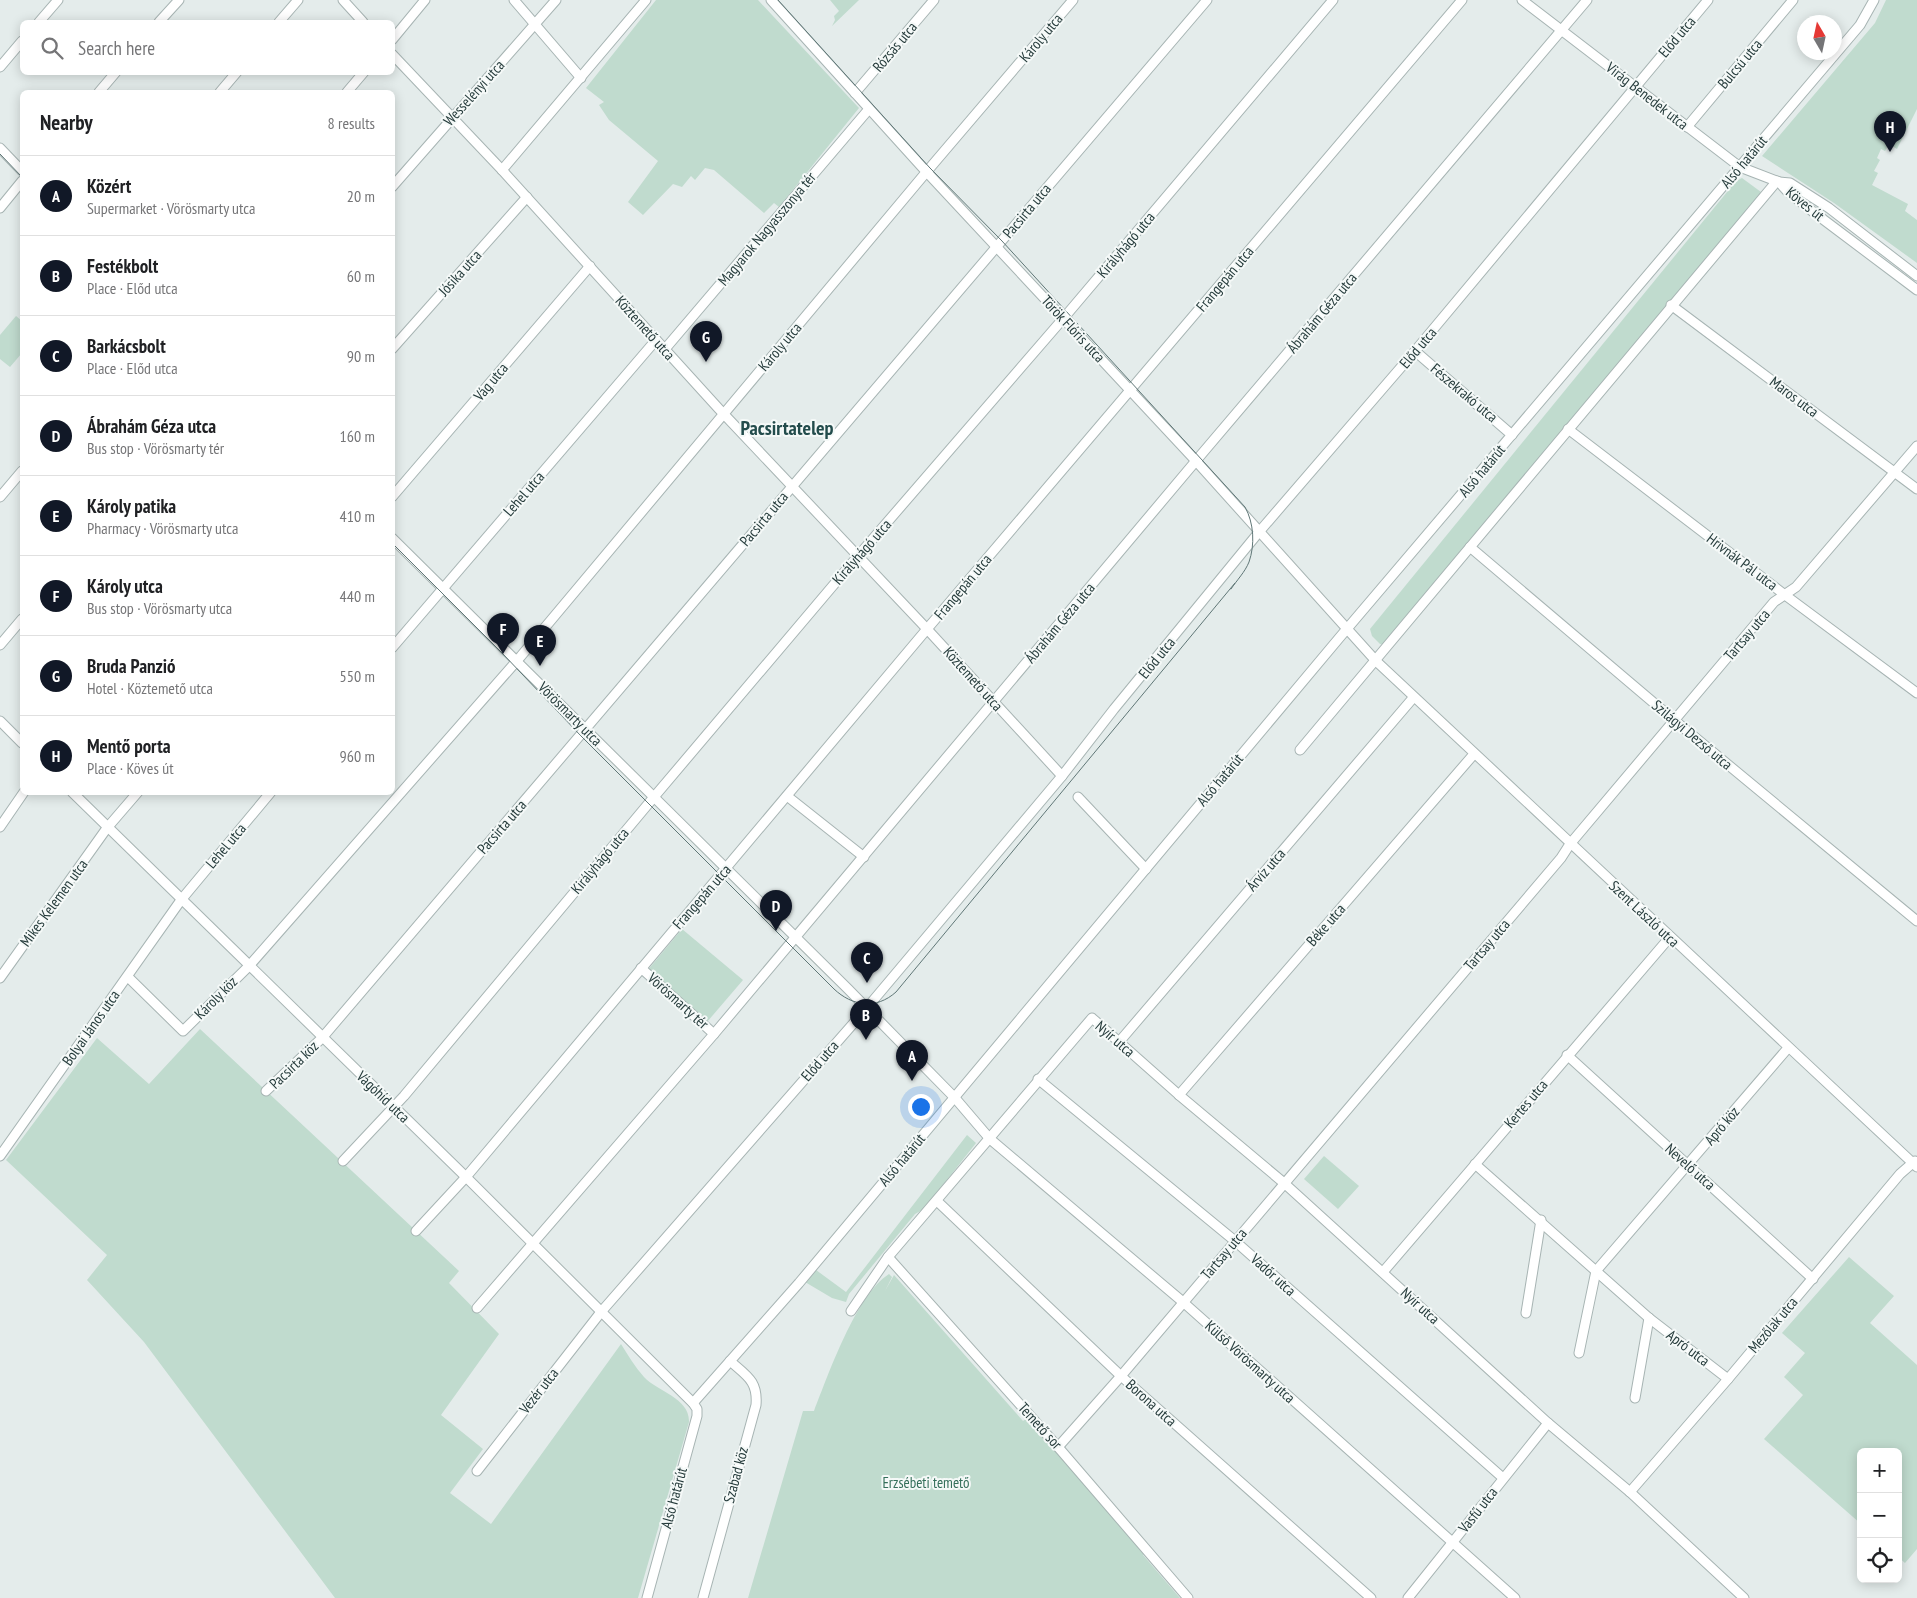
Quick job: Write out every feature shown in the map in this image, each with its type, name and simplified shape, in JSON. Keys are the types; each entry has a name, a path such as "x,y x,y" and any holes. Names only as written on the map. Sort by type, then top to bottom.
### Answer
{"street":[{"path":"41,20 58,0"},
{"path":"161,20 179,0"},
{"path":"281,20 298,0"},
{"path":"343,0 361,20"},
{"path":"395,36 425,0"},
{"path":"514,0 581,78"},
{"name":"Wesselényi utca","path":"395,184 556,0"},
{"path":"502,170 646,0"},
{"name":"Török Flóris utca","path":"771,0 926,172 1196,461 1374,660"},
{"name":"Rózsás utca","path":"855,93 934,0"},
{"name":"Károly utca","path":"249,966 516,660 1073,0"},
{"name":"Pacsirta utca","path":"322,1038 1206,0"},
{"name":"Királyhágó utca","path":"343,1162 394,1107 858,556 1063,319 1333,0"},
{"name":"Frangepán utca","path":"416,1231 466,1177 927,629 1462,0"},
{"name":"Virág Benedek utca","path":"1522,0 1740,167 1778,182"},
{"name":"Ábrahám Géza utca","path":"477,1308 714,1034 1587,0"},
{"name":"Előd utca","path":"601,1312 866,1009 1062,776 1114,709 1259,532 1415,352 1708,0"},
{"name":"Bulcsú utca","path":"1687,127 1793,0"},
{"name":"Alsó határút","path":"647,1598 697,1416 697,1409 693,1403 955,1098 1512,434 1860,25 1874,0"},
{"path":"0,67 20,43"},
{"name":"Köztemető utca","path":"395,57 502,170 724,414 927,629 1062,776"},
{"path":"101,90 113,75"},
{"path":"222,90 234,75"},
{"path":"349,90 361,75"},
{"name":"Magyarok Nagyasszonya tér","path":"665,349 869,109"},
{"path":"0,148 20,169"},
{"path":"1300,750 1671,306 1778,182"},
{"name":"Köves út","path":"1778,182 1790,183 1829,208 1917,276"},
{"name":"Köves út","path":"1778,182 1787,191 1917,290"},
{"path":"0,208 20,183"},
{"name":"Jósika utca","path":"395,346 527,197"},
{"path":"1843,234 1849,225"},
{"name":"Vág utca","path":"395,494 590,266"},
{"name":"Maros utca","path":"1671,306 1917,489"},
{"name":"Lehel utca","path":"395,644 656,340"},
{"name":"Fészekrakó utca","path":"1415,352 1512,434"},
{"name":"Hrivnák Pál utca","path":"1568,429 1917,693"},
{"name":"Tartsay utca","path":"1058,1447 1121,1376 1561,858 1570,844 1774,602 1796,587 1917,446"},
{"path":"0,497 20,473"},
{"name":"Vörösmarty utca","path":"395,541 726,868"},
{"name":"Szilágyi Dezső utca","path":"1470,547 1674,720 1917,921"},
{"path":"0,645 20,621"},
{"name":"Szent László utca","path":"1374,660 1788,1048 1915,1163"},
{"name":"Árvíz utca","path":"1119,1042 1414,698"},
{"path":"0,721 20,741"},
{"name":"Béke utca","path":"1179,1095 1474,754"},
{"path":"0,827 22,795"},
{"name":"Vágóhíd utca","path":"75,795 466,1177 693,1403"},
{"path":"107,828 135,795"},
{"name":"Lehel utca","path":"181,900 268,795"},
{"path":"787,796 864,857"},
{"path":"1078,797 1146,869"},
{"name":"Mikes Kelemen utca","path":"0,978 107,828"},
{"path":"726,868 955,1098"},
{"name":"Bolyai János utca","path":"0,1156 181,900"},
{"name":"Kertes utca","path":"1382,1272 1670,937"},
{"name":"Károly köz","path":"128,977 183,1031 249,966"},
{"name":"Vörösmarty tér","path":"641,968 714,1034"},
{"name":"Nyír utca","path":"1038,1079 1092,1018 1179,1095 1284,1183 1548,1422 1630,1492 1744,1598"},
{"name":"Pacsirta köz","path":"266,1092 322,1038"},
{"name":"Apró köz","path":"1596,1271 1788,1048"},
{"name":"Nevelő utca","path":"1567,1056 1813,1279"},
{"path":"851,1311 888,1258 990,1139 1038,1079"},
{"name":"Vadőr utca","path":"1038,1079 1235,1241 1503,1478"},
{"name":"Külső Vörösmarty utca","path":"955,1098 990,1139 1183,1302 1516,1598"},
{"name":"Mezőlak utca","path":"1630,1492 1813,1279 1900,1174 1915,1163"},
{"name":"Apró utca","path":"1476,1164 1541,1220 1648,1318 1728,1379"},
{"name":"Borona utca","path":"937,1201 1121,1376 1371,1598"},
{"path":"1526,1314 1541,1220"},
{"name":"Temető sor","path":"888,1258 1058,1447 1188,1598"},
{"path":"1579,1353 1596,1271"},
{"name":"Vezér utca","path":"477,1471 601,1312"},
{"name":"Apró utca","path":"1635,1398 1648,1318"},
{"name":"Szabad köz","path":"703,1598 756,1405 754,1384 730,1361"},
{"name":"Vasfű utca","path":"1408,1598 1548,1422"}],"green space":[{"path":"656,0 758,0 859,108 779,207 774,203 764,213 714,170 705,168 695,180 691,176 682,187 673,184 643,215 628,202 658,161 609,120 599,105 604,102 586,88"},
{"path":"830,0 859,0 832,26 835,20 834,16 839,11"},
{"path":"1886,0 1917,0 1917,109 1897,149 1889,144 1885,151 1881,149 1877,158 1880,160 1874,171 1878,173 1872,185 1908,204 1905,211 1917,220 1917,263 1834,203 1762,156 1875,23"},
{"path":"1742,178 1761,192 1759,196 1386,645 1380,644 1372,636 1370,629 1736,181"},
{"path":"16,316 20,319 20,355 10,367 0,359 0,335"},
{"path":"682,929 743,980 707,1022 647,971"},
{"path":"200,1029 459,1271 449,1283 499,1334 441,1415 483,1449 450,1493 491,1524 621,1344 644,1377 679,1401 684,1407 688,1414 689,1422 638,1598 335,1598 144,1342 87,1280 107,1255 6,1160 97,1038 149,1084"},
{"path":"967,1135 976,1143 924,1209 915,1214 849,1294 846,1302 832,1298 805,1282 816,1270 846,1292"},
{"path":"1324,1156 1359,1186 1338,1209 1304,1179"},
{"path":"1849,1257 1894,1296 1870,1323 1917,1365 1917,1549 1905,1563 1902,1560 1902,1448 1857,1448 1857,1520 1764,1439 1803,1395 1784,1377 1805,1353 1782,1333"},
{"name":"Erzsébeti temető","path":"889,1274 892,1277 885,1291 894,1275 1023,1421 1029,1417 1145,1552 1143,1555 1180,1598 748,1598 803,1411 814,1411 836,1356 855,1317 865,1299 877,1284"}],"tram line":[{"path":"778,0 930,168 1002,241 1245,507 1253,534 1251,555 1243,573 1231,589"},
{"path":"0,154 20,175"},
{"path":"395,546 503,654 581,736 834,989 848,999 864,1004 880,1002 896,992 1235,583"}],"place":[{"name":"Mentő porta","path":"1890,152"},
{"name":"Bruda Panzió","path":"706,362"},
{"name":"Károly utca","path":"503,654"},
{"name":"Károly patika","path":"540,666"},
{"name":"Ábrahám Géza utca","path":"776,931"},
{"name":"Barkácsbolt","path":"867,983"},
{"name":"Festékbolt","path":"866,1040"},
{"name":"Közért","path":"912,1081"}],"district":[{"name":"Pacsirtatelep","path":"787,428"}]}
